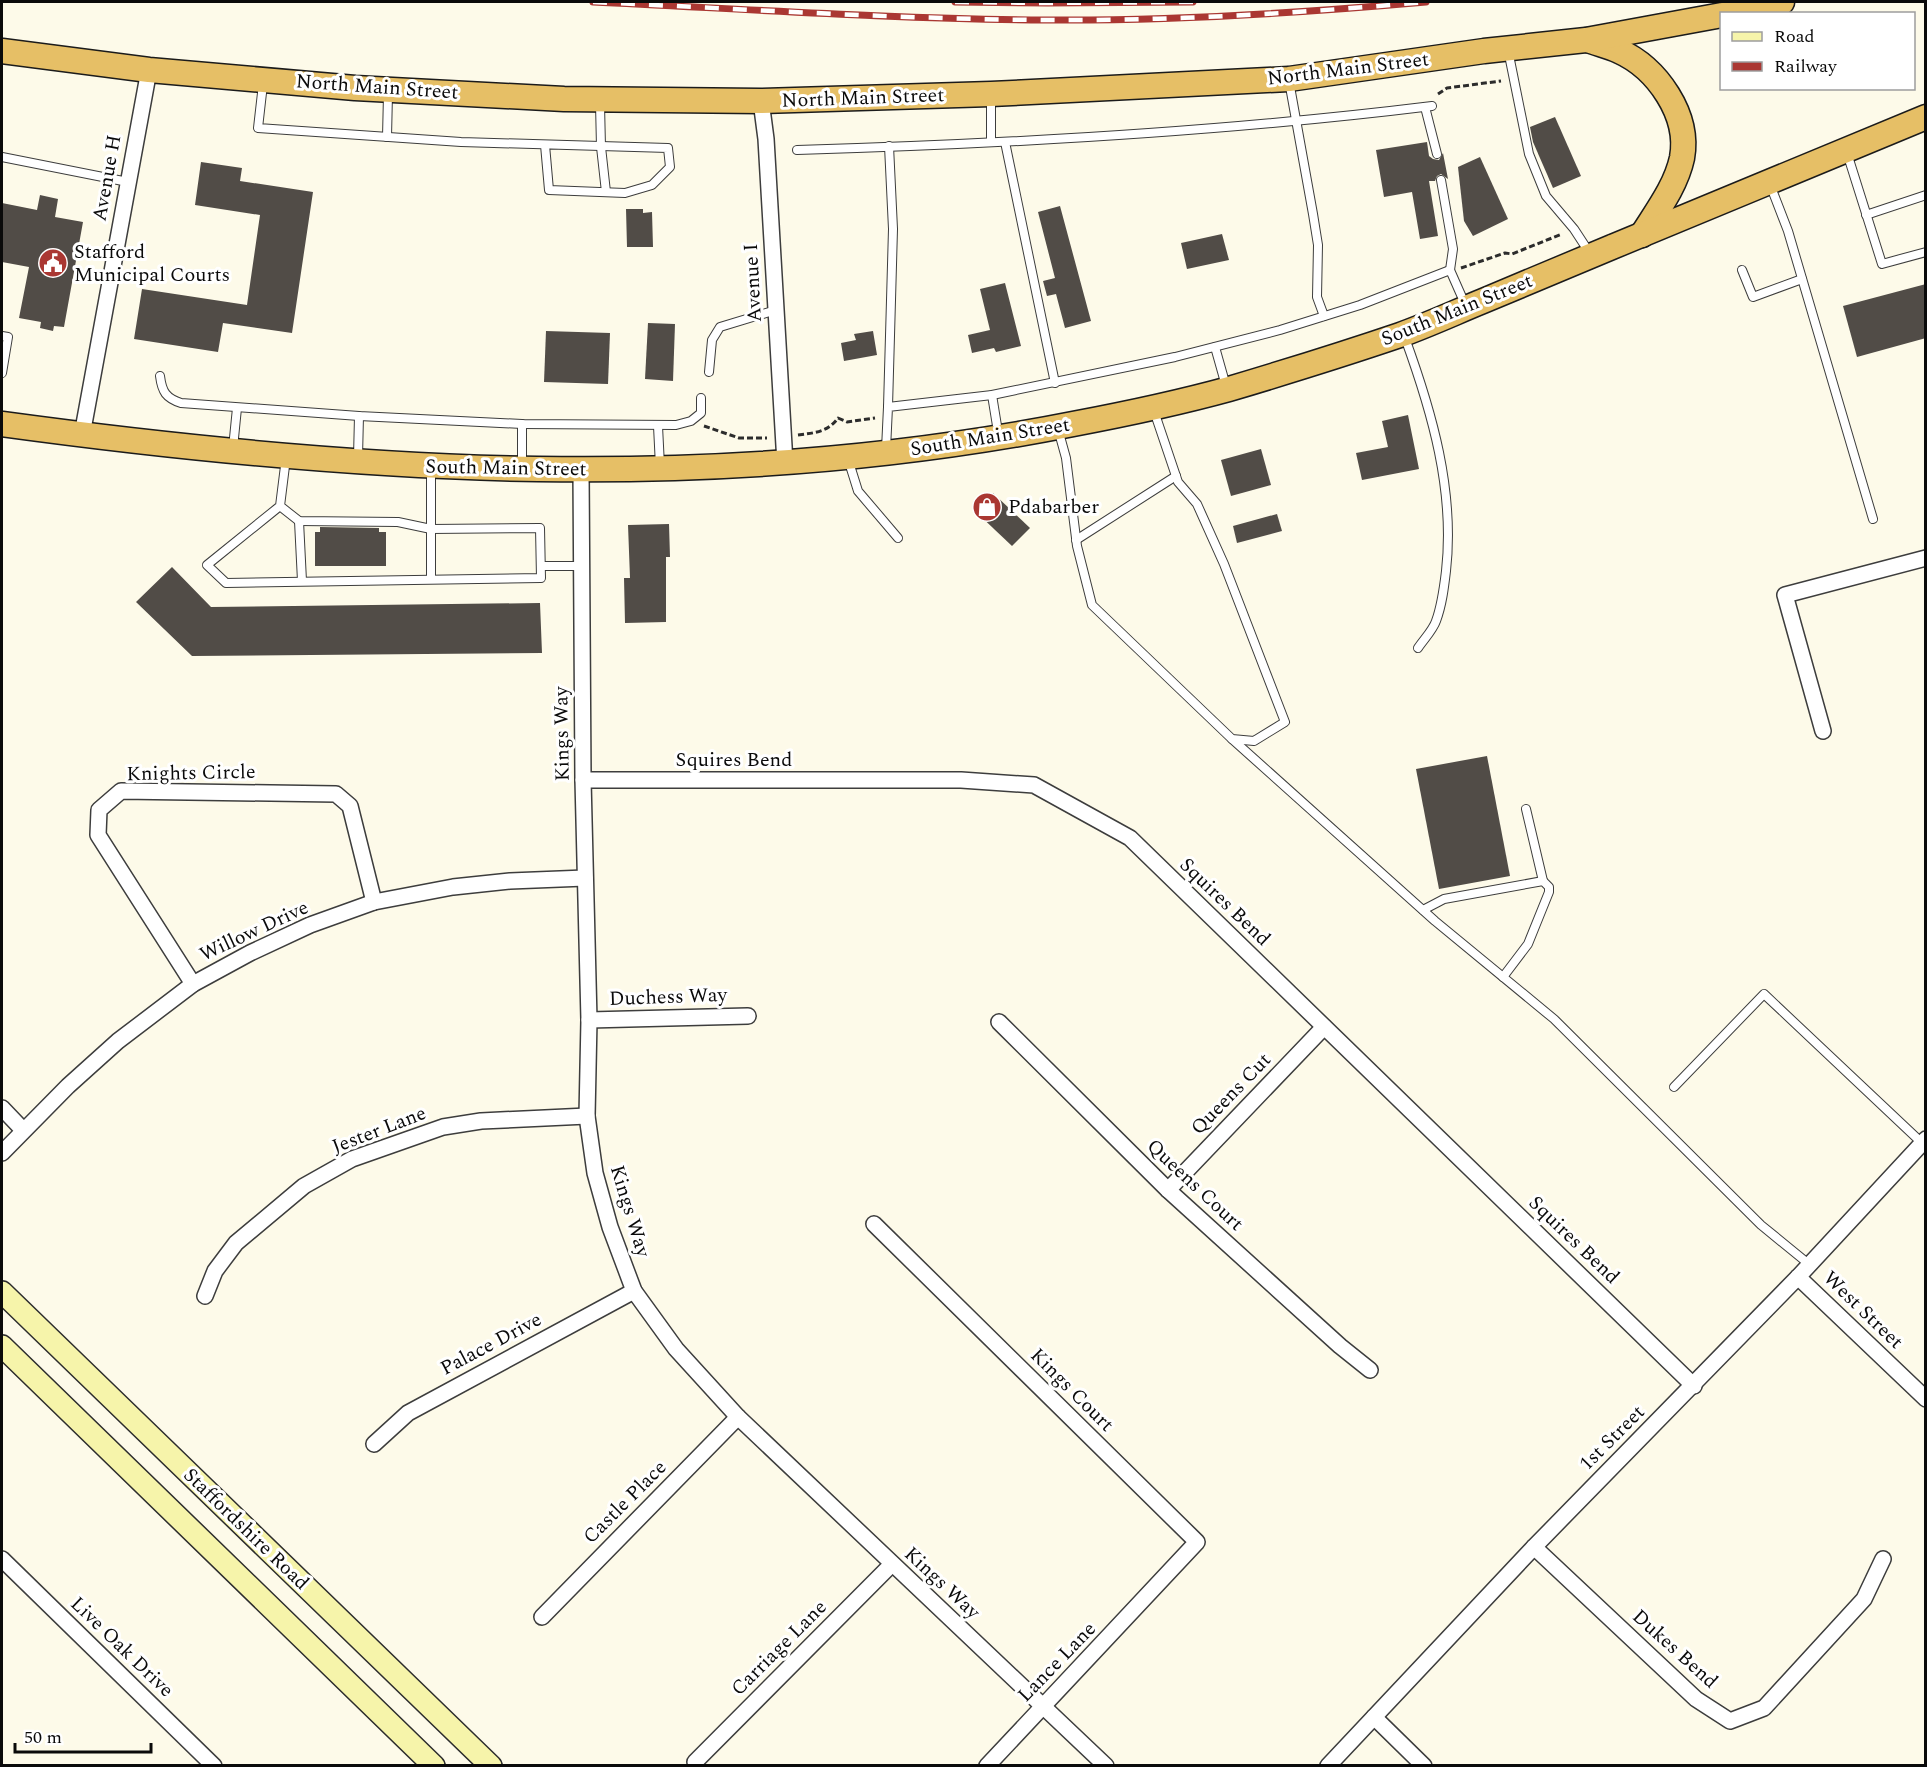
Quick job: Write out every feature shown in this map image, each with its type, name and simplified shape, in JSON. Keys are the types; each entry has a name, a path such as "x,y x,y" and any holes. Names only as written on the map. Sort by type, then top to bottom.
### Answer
{"highway":[{"path":"1737,12 1782,2"},
{"name":"North Main Street","path":"2,51 148,70 388,89 600,99 761,101 991,94 1289,79 1586,40 1720,15"},
{"path":"1586,40 1620,51 1650,72 1669,95 1682,129 1682,158 1668,195 1642,235"},
{"name":"South Main Street","path":"2,424 286,457 431,467 581,471 660,470 785,463 886,454 999,439 1227,389 1404,334 1926,117"}],"main road":[{"name":"Staffordshire Road","path":"2,1292 491,1766"},
{"name":"Staffordshire Road","path":"2,1346 434,1766"}],"street":[{"name":"Avenue H","path":"82,435 148,70"},
{"name":"Avenue I","path":"761,101 766,139 785,463"},
{"name":"Kings Way","path":"581,471 583,780 589,1020 587,1116 595,1173 610,1227 634,1291 676,1349 738,1417 1106,1766"},
{"path":"1823,731 1785,595 1926,558"},
{"name":"Squires Bend","path":"583,780 961,780 1034,785 1130,838 1694,1386"},
{"name":"Knights Circle","path":"193,984 98,835 99,810 121,791 336,794 350,806 374,902"},
{"name":"Willow Drive","path":"2,1153 23,1130 118,1041 193,984 250,953 310,926 374,902 453,887 510,881 585,878"},
{"name":"Duchess Way","path":"589,1020 748,1016"},
{"name":"Queens Court","path":"999,1022 1168,1190 1340,1346 1370,1370"},
{"name":"Queens Cut","path":"1168,1190 1324,1027"},
{"path":"2,1108 23,1130"},
{"name":"Jester Lane","path":"205,1296 215,1272 236,1243 304,1186 352,1159 443,1127 481,1121 587,1116"},
{"name":"1st Street","path":"1328,1766 1534,1547 1694,1386 1798,1277 1924,1141"},
{"name":"Kings Court","path":"874,1224 1197,1542 1156,1587"},
{"name":"West Street","path":"1798,1277 1926,1399"},
{"name":"Palace Drive","path":"374,1444 408,1413 634,1291"},
{"name":"Castle Place","path":"542,1617 738,1417"},
{"name":"Dukes Bend","path":"1534,1547 1696,1699 1730,1720 1764,1708 1864,1599 1883,1559"},
{"name":"Live Oak Drive","path":"2,1559 214,1766"},
{"name":"Carriage Lane","path":"695,1762 892,1564"},
{"name":"Lance Lane","path":"987,1766 1156,1587"},
{"path":"1374,1717 1424,1766"}],"lane":[{"path":"1508,49 1529,154 1546,196 1574,229 1591,256"},
{"path":"263,79 258,128 545,145 668,148 670,167 652,184 626,193 549,190 545,145"},
{"path":"1289,79 1318,245 1317,297 1324,316"},
{"path":"387,137 388,89"},
{"path":"991,94 991,142"},
{"path":"600,99 601,147 606,192"},
{"path":"797,150 1149,135 1428,107 1437,154"},
{"path":"1005,142 1054,383"},
{"path":"886,454 893,229 889,146"},
{"path":"1846,151 1882,264 1926,252"},
{"path":"2,157 128,182"},
{"path":"1441,180 1453,249 1450,270 1466,308"},
{"path":"1769,182 1788,231 1873,519"},
{"path":"1866,215 1926,195"},
{"path":"888,407 992,395 1215,347 1324,316 1450,270"},
{"path":"1742,270 1753,297 1802,279"},
{"path":"709,372 712,340 720,327 776,310"},
{"path":"1404,334 1436,436 1448,501 1449,550 1443,596 1436,623 1418,648"},
{"path":"2,336 8,337 2,373"},
{"path":"1215,347 1227,389"},
{"path":"160,376 161,390 168,399 181,404 522,424 676,425 691,421 701,413 701,398"},
{"path":"992,395 999,439"},
{"path":"1153,407 1178,482 1197,504 1224,564 1285,722 1254,741 1232,738"},
{"path":"233,452 237,408"},
{"path":"358,462 359,416"},
{"path":"522,424 522,470"},
{"path":"658,426 660,470"},
{"path":"1058,427 1066,459 1076,540 1092,605 1232,738 1423,910 1554,1019 1761,1225 1810,1264"},
{"path":"280,506 299,520 398,522 431,529 540,528 541,578 226,583 207,565 280,506 286,457"},
{"path":"848,457 858,491 897,538"},
{"path":"431,467 431,579"},
{"path":"1076,540 1176,476"},
{"path":"299,520 302,581"},
{"path":"541,566 582,566"},
{"path":"1503,977 1528,944 1549,892 1549,887 1543,880 1526,809"},
{"path":"1423,910 1444,899 1543,880"},
{"path":"1674,1087 1764,994 1924,1141"}],"path":[{"path":"1428,107 1437,95 1447,88 1514,79"},
{"path":"1450,270 1468,267 1505,253 1512,254 1574,229"}],"building":[{"path":"1555,117 1581,176 1553,188 1533,142 1530,127"},
{"path":"1427,142 1429,156 1433,159 1439,160 1443,153 1448,179 1441,174 1435,181 1429,181 1438,236 1420,239 1412,192 1384,197 1376,150"},
{"path":"1480,157 1508,219 1473,236 1464,221 1458,167"},
{"path":"201,162 242,168 240,181 313,192 292,333 223,323 218,352 134,339 142,289 247,305 260,215 195,205"},
{"name":"Stafford Municipal Courts","path":"40,195 58,199 55,217 83,222 64,327 54,326 53,331 40,328 41,322 19,318 29,267 2,262 2,203 37,210"},
{"path":"1060,206 1091,321 1065,328 1056,294 1047,296 1043,281 1055,278 1038,212"},
{"path":"626,209 643,209 643,213 652,212 653,247 627,247"},
{"path":"1222,234 1229,260 1187,269 1181,243"},
{"path":"1005,283 1021,346 996,352 994,348 972,353 968,335 990,330 980,289"},
{"path":"1926,284 1926,338 1857,357 1843,306"},
{"path":"648,323 675,324 673,381 645,379"},
{"path":"546,331 610,333 608,384 544,382"},
{"path":"873,331 877,355 844,361 841,343 856,340 854,334"},
{"path":"1408,415 1419,469 1362,480 1356,453 1388,447 1382,421"},
{"path":"1261,449 1271,485 1231,496 1221,460"},
{"path":"993,493 1030,528 1012,546 975,511"},
{"path":"1277,514 1282,531 1237,543 1233,526"},
{"path":"669,524 670,557 666,557 666,622 625,623 624,578 630,578 628,525"},
{"path":"320,527 379,528 379,532 386,532 386,566 315,566 315,532 320,532"},
{"path":"172,567 211,607 540,603 542,653 192,656 136,602"},
{"path":"1487,756 1510,876 1439,889 1416,769"}],"railway":[{"path":"593,2 876,16 1046,20 1236,16 1426,2"},
{"path":"955,2 1193,2"}],"place":[{"name":"Stafford Municipal Courts","path":"53,263"},
{"name":"Pdabarber","path":"987,507"}]}
